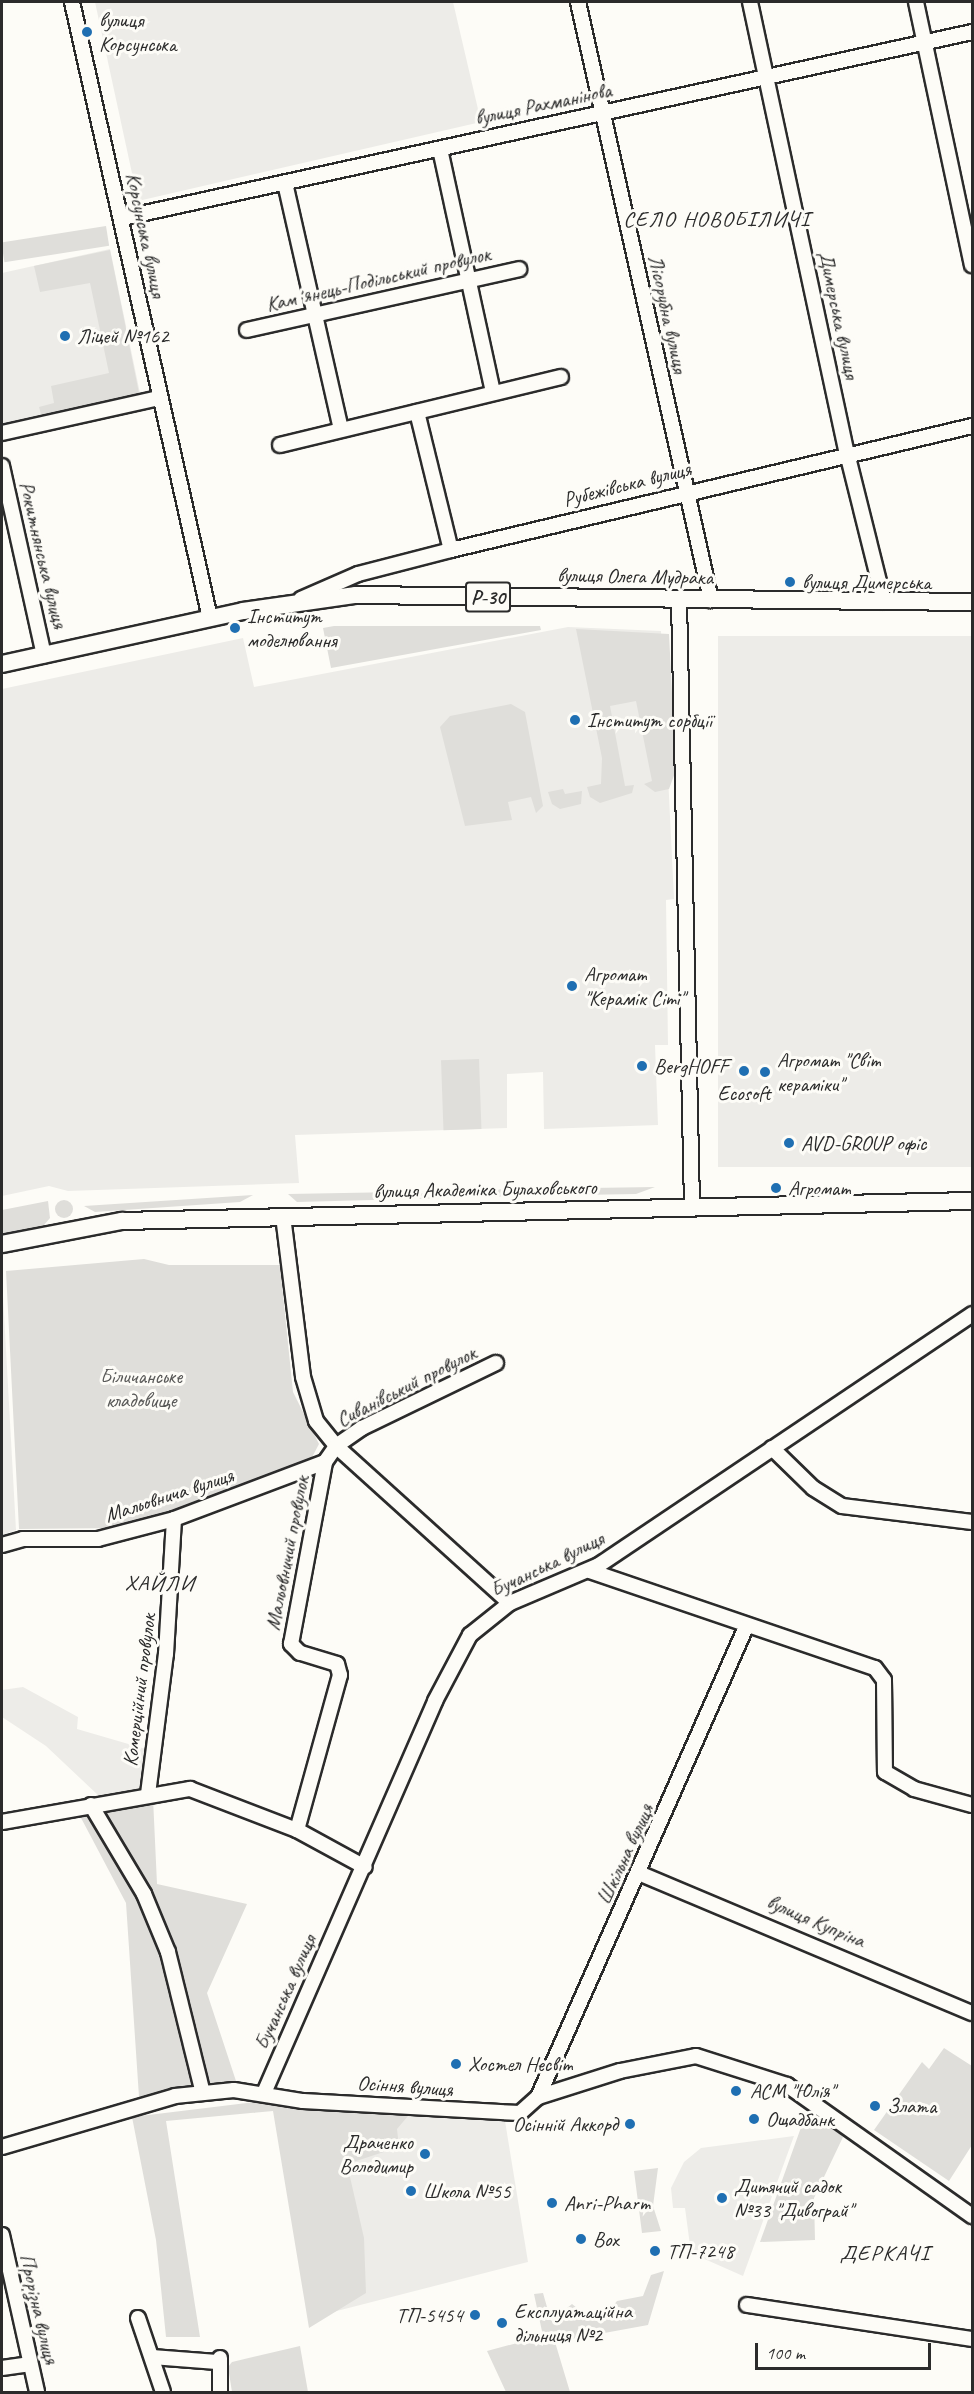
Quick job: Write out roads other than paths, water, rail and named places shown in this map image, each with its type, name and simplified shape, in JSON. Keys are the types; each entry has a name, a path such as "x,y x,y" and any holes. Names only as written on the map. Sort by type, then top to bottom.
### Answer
{"main road":[{"name":"вулиця Олега Мудрака","path":"297,600 356,594 679,600 972,602"},
{"name":"Р-30","path":"2,664 297,600"},
{"name":"вулиця Академіка Булаховського","path":"2,1244 122,1221 972,1201"}],"street":[{"name":"Корсунська вулиця","path":"72,2 122,218 158,398 210,618"},
{"name":"Лісорубна вулиця","path":"578,2 685,492 711,600"},
{"name":"Димерська вулиця","path":"750,2 847,453 884,601"},
{"path":"916,2 972,265"},
{"name":"вулиця Рахманінова","path":"122,218 972,32"},
{"path":"440,148 493,392"},
{"path":"285,183 341,429"},
{"name":"Камʼянець-Подільський провулок","path":"248,330 519,268"},
{"path":"280,445 561,376"},
{"path":"2,433 158,398"},
{"path":"417,412 451,550"},
{"name":"Рубежівська вулиця","path":"297,600 358,574 451,550 847,453 972,426"},
{"name":"Рокитнянська вулиця","path":"2,466 44,655"},
{"path":"679,600 692,1206"},
{"path":"283,1216 307,1397 316,1421 336,1446 510,1603"},
{"name":"Бучанська вулиця","path":"264,2093 456,1655 484,1620 510,1603 590,1571 972,1314"},
{"name":"Сиванівський провулок","path":"336,1446 496,1363"},
{"path":"325,1462 336,1446"},
{"path":"772,1449 813,1488 842,1506 972,1522"},
{"name":"Мальовнича вулиця","path":"2,1545 23,1539 98,1539 174,1519 325,1462"},
{"name":"Мальовничий провулок","path":"297,1830 340,1675 337,1664 300,1653 291,1644 325,1462"},
{"name":"Комерційний провулок","path":"148,1794 166,1654 174,1519"},
{"path":"590,1571 746,1627 875,1668 884,1680 885,1772 914,1789 972,1805"},
{"name":"Шкільна вулиця","path":"538,2097 582,1992 641,1874 746,1627"},
{"path":"2,1822 148,1794 190,1789 220,1796 297,1830 365,1867"},
{"path":"91,1805 144,1894 168,1952 203,2093"},
{"name":"вулиця Купріна","path":"641,1874 972,2013"},
{"name":"Осіння вулиця","path":"2,2147 203,2093 264,2093 303,2101 520,2113 538,2097 620,2071 696,2056 787,2085 972,2216"},
{"name":"Прорізна вулиця","path":"2,2235 37,2392"},
{"path":"747,2306 972,2339"},
{"path":"138,2318 163,2392"},
{"path":"152,2357 218,2360 220,2392"},
{"path":"2,2368 29,2364"}],"place":[{"name":"вулиця Корсунська","path":"87,32"},
{"name":"Ліцей №162","path":"65,336"},
{"name":"вулиця Димерська","path":"790,582"},
{"name":"Інститут моделювання","path":"235,628"},
{"name":"Інститут сорбції","path":"575,720"},
{"name":"Агромат \"Керамік Сіті\"","path":"572,986"},
{"name":"BergHOFF","path":"642,1066"},
{"name":"Ecosoft","path":"744,1071"},
{"name":"Агромат \"Світ кераміки\"","path":"765,1072"},
{"name":"AVD-GROUP офіс","path":"789,1143"},
{"name":"Агромат","path":"776,1188"},
{"name":"Хостел Несвіт","path":"456,2064"},
{"name":"АСМ \"Юлія\"","path":"736,2091"},
{"name":"Злата","path":"875,2106"},
{"name":"Ощадбанк","path":"754,2119"},
{"name":"Осінній Аккорд","path":"630,2124"},
{"name":"Драченко Володимир","path":"425,2154"},
{"name":"Школа №55","path":"411,2191"},
{"name":"Дитячий садок №33 \"Дивограй\"","path":"722,2198"},
{"name":"Anri-Pharm","path":"552,2203"},
{"name":"Box","path":"581,2239"},
{"name":"ТП-7248","path":"655,2251"},
{"name":"ТП-5454","path":"475,2315"},
{"name":"Експлуатаційна дільниця №2","path":"502,2323"}],"district":[{"name":"СЕЛО НОВОБІЛИЧІ","path":"717,220"},
{"name":"ХАЙЛИ","path":"160,1584"},
{"name":"ДЕРКАЧІ","path":"885,2254"}],"park label":[{"name":"Біличанське кладовище","path":"141,1388"}]}
